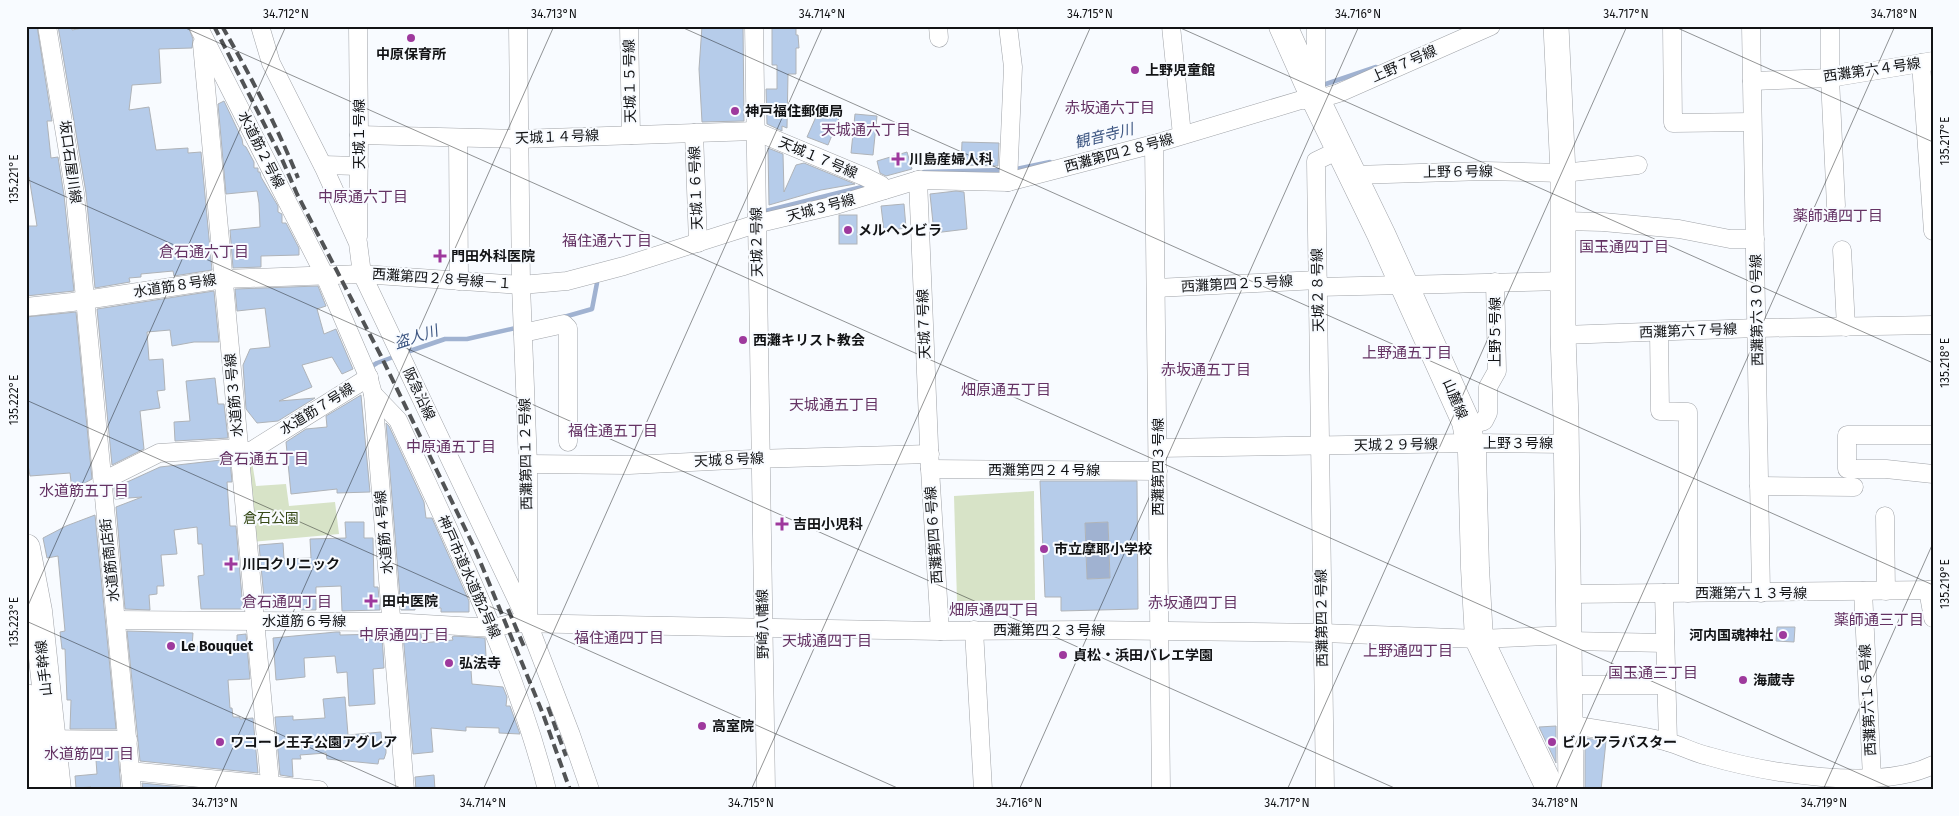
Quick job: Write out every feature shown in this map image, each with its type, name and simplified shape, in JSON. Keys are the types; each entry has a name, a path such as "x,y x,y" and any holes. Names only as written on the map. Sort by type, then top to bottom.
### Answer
{"main road":[{"name":"山麓線","path":"1283,26 1404,284 1468,433 1472,452 1479,639 1551,790"},
{"name":"山手幹線","path":"26,548 38,611 36,790"},
{"name":"山手幹線","path":"26,698 36,739 58,790"}],"street":[{"name":"坂口石屋川線","path":"47,26 74,183 86,300"},
{"name":"阪急沿線","path":"260,26 271,63 323,165 358,243 362,274 528,623 590,790"},
{"name":"天城１号線","path":"358,26 358,243"},
{"name":"西灘第四１２号線","path":"518,26 521,285 528,464 528,623"},
{"name":"天城１５号線","path":"629,26 631,135"},
{"name":"天城２号線","path":"754,26 760,459"},
{"path":"1008,26 1013,67 1008,175"},
{"path":"1171,26 1182,129"},
{"path":"1316,26 1316,94"},
{"name":"上野７号線","path":"1316,94 1339,93 1491,26"},
{"path":"1556,26 1564,221 1563,281 1571,790"},
{"path":"1672,26 1673,123 1752,122"},
{"name":"西灘第六３０号線","path":"1750,26 1761,593"},
{"path":"1830,26 1830,78 1836,206"},
{"name":"水道筋２号線","path":"200,31 324,274"},
{"name":"水道筋３号線","path":"200,31 270,784"},
{"path":"1927,62 1933,230"},
{"name":"西灘第六４号線","path":"1752,81 1830,78 1927,62"},
{"name":"西灘第四２８号線","path":"918,180 1008,175 1154,144 1182,129 1301,100 1316,94"},
{"name":"天城１４号線","path":"359,136 518,139 755,131"},
{"name":"天城１７号線","path":"755,131 883,188"},
{"name":"天城１６号線","path":"694,133 698,242"},
{"path":"458,138 459,281"},
{"name":"西灘第四３号線","path":"1154,144 1161,790"},
{"name":"天城２８号線","path":"1321,447 1316,161 1340,149"},
{"path":"323,165 358,166"},
{"name":"上野６号線","path":"1354,176 1485,171 1563,173 1638,165"},
{"name":"天城３号線","path":"521,285 567,281 756,224 836,205 883,188 918,180"},
{"name":"天城７号線","path":"918,180 930,462"},
{"path":"1564,221 1679,229 1730,239 1755,238"},
{"path":"1842,250 1846,326"},
{"name":"水道筋８号線","path":"26,307 224,279 324,274"},
{"name":"西灘第四２８号線－１","path":"324,274 362,274 521,285"},
{"name":"神戸市道水道筋2号線","path":"324,274 368,379 398,420 493,628 536,744 547,790"},
{"name":"西灘第四２５号線","path":"1156,288 1318,283 1404,284 1563,281"},
{"name":"上野５号線","path":"1468,433 1477,423 1484,420 1488,413 1488,387 1497,371 1495,282"},
{"name":"水道筋商店街","path":"86,300 132,790"},
{"path":"522,327 564,324 568,328 568,442"},
{"name":"西灘第六７号線","path":"1564,335 1757,328 1933,325"},
{"path":"1659,332 1660,411 1688,412 1688,593"},
{"name":"水道筋７号線","path":"103,481 160,453 251,450 368,379"},
{"name":"水道筋４号線","path":"368,379 405,790"},
{"name":"上野３号線","path":"1468,433 1566,444"},
{"name":"天城２９号線","path":"1321,447 1468,433"},
{"path":"1933,435 1847,435 1847,469 1886,469 1933,474"},
{"path":"1158,448 1321,447"},
{"name":"西灘第四２号線","path":"1321,447 1325,790"},
{"name":"天城８号線","path":"528,464 629,465 760,459 930,462"},
{"name":"野崎八幡線","path":"760,459 766,790"},
{"name":"西灘第四２４号線","path":"930,462 1158,471"},
{"name":"西灘第四６号線","path":"930,462 940,631"},
{"path":"1759,486 1854,487"},
{"path":"1885,516 1886,591"},
{"path":"1931,590 1933,618"},
{"name":"西灘第六１３号線","path":"1569,594 1931,590"},
{"name":"西灘第六１６号線","path":"1863,591 1872,778"},
{"path":"1664,593 1668,742"},
{"name":"水道筋６号線","path":"116,620 391,622 493,628 506,624 528,623"},
{"name":"西灘第四２３号線","path":"528,623 940,631 1159,630 1322,633 1479,639 1570,638 1665,643"},
{"path":"974,630 983,790"},
{"path":"1570,685 1666,685"},
{"path":"1571,724 1645,736 1706,756 1760,770 1822,777 1872,778 1902,774 1933,764"},
{"path":"36,739 128,740"},
{"path":"130,770 319,790"}],"green space":[{"name":"倉石公園","path":"251,456 256,486 286,484 289,506 335,502 339,534 251,542 244,461"},
{"path":"1034,491 1035,600 957,601 954,496"}],"water":[{"path":"1108,522 1110,578 1087,579 1085,523"}],"building":[{"path":"26,26 37,26 52,121 47,121 51,158 58,157 74,291 26,296 26,226 37,226 29,177 26,177"},
{"path":"58,26 72,26 72,30 94,26 188,26 193,39 192,48 159,49 161,83 132,85 129,110 149,107 156,150 188,148 188,153 201,152 212,270 174,276 173,271 141,274 141,277 129,278 130,282 95,288 86,193"},
{"path":"702,26 743,26 744,121 702,122 699,69"},
{"path":"772,26 796,26 796,35 798,35 799,48 796,48 796,74 788,74 787,128 782,126 782,131 767,124 766,89 777,89 777,65 772,65"},
{"path":"224,101 243,145 254,162 254,168 258,168 258,172 260,172 278,206 278,212 282,214 282,223 286,223 299,248 299,255 261,256 261,267 233,268 230,230 260,227 259,203 257,191 226,194 218,104"},
{"path":"819,110 839,118 828,145 807,137"},
{"path":"855,114 877,116 873,155 851,153"},
{"path":"962,142 999,143 998,166 961,165"},
{"path":"768,148 783,154 784,192 796,165 804,163 855,184 821,190 769,205"},
{"path":"907,152 912,169 886,176 880,173 877,161"},
{"path":"964,192 967,229 934,233 930,194"},
{"path":"904,204 906,228 884,231 881,206"},
{"name":"メルヘンビラ","path":"839,215 857,215 857,244 839,244"},
{"path":"318,286 326,306 317,309 324,334 336,329 353,369 342,374 332,357 302,365 312,387 279,401 315,398 278,421 257,423 246,409 243,365 250,349 270,347 265,308 237,311 235,289"},
{"path":"214,291 219,342 194,342 172,346 170,330 147,332 149,360 163,359 165,390 157,391 160,408 140,411 144,449 112,465 97,309"},
{"path":"76,312 92,479 72,490 70,473 30,476 26,454 26,317"},
{"path":"215,378 218,404 224,404 228,438 175,441 174,422 190,421 186,381"},
{"path":"361,395 370,492 337,493 337,489 291,494 286,442 306,429 327,427 326,416"},
{"path":"386,423 424,502 426,518 432,518 469,601 469,612 441,612 441,608 401,610"},
{"path":"230,459 232,482 227,482 230,526 236,526 243,609 201,609 198,576 204,575 202,544 198,544 197,527 174,530 177,554 161,555 164,586 157,586 157,594 149,595 150,610 125,609 116,507 142,497 115,499 114,488 160,467"},
{"path":"1040,481 1137,481 1138,609 1061,611 1061,597 1045,597","holes":["1108,522 1110,578 1087,579 1085,523"]},
{"path":"95,515 116,729 70,729 71,700 67,700 65,649 62,649 60,632 65,631 58,556 47,558 43,538 66,526"},
{"path":"345,522 364,522 364,538 373,538 374,587 378,587 380,610 342,611 341,586 316,587 316,610 301,610 301,607 265,609 259,545 283,543 284,559 311,558 310,539 346,538"},
{"name":"河内国魂神社","path":"1777,627 1795,627 1794,642 1776,641"},
{"path":"127,631 193,633 192,647 237,641 237,635 246,634 250,679 228,680 230,708 232,708 233,717 240,717 240,719 253,718 258,773 140,761"},
{"path":"340,632 340,635 382,634 384,668 373,669 375,704 349,706 347,672 337,673 335,656 304,658 305,677 276,680 273,638"},
{"path":"403,634 421,634 422,643 453,640 452,637 454,636 485,638 486,656 470,656 472,684 503,687 507,697 506,706 510,706 520,734 499,733 499,728 466,727 466,731 431,728 433,752 413,754"},
{"path":"345,697 348,735 381,732 382,742 386,742 384,759 379,759 378,764 327,759 326,753 300,755 301,759 292,759 293,777 280,775 275,717 293,716 293,720 325,718 323,699"},
{"name":"ビル アラバスター","path":"1556,726 1556,763 1539,727"},
{"path":"1585,738 1606,741 1601,790 1585,790"},
{"path":"101,750 118,750 121,790 91,790 91,787 76,788 75,776 97,774 96,760 100,760"},
{"path":"434,775 435,790 416,790 415,777"},
{"path":"142,783 210,790 143,790"}],"waterway":[{"name":"観音寺川","path":"1320,86 1376,67"},
{"name":"観音寺川","path":"1011,170 1050,162"},
{"name":"観音寺川","path":"924,172 1004,170"},
{"name":"観音寺川","path":"761,212 870,185"},
{"name":"盗人川","path":"564,317 592,309 597,283"},
{"name":"盗人川","path":"404,353 445,339 467,339 520,327"},
{"name":"盗人川","path":"369,368 396,356"}],"railway":[{"path":"214,26 281,157 297,194 381,356 475,549 543,714 570,790"},
{"path":"222,26 263,101 298,178"},
{"path":"508,609 525,649"},
{"path":"548,707 566,756"}],"place":[{"name":"中原保育所","path":"411,38"},
{"name":"上野児童館","path":"1135,70"},
{"name":"神戸福住郵便局","path":"735,111"},
{"name":"川島産婦人科","path":"898,159"},
{"name":"メルヘンビラ","path":"848,230"},
{"name":"門田外科医院","path":"440,256"},
{"name":"西灘キリスト教会","path":"743,340"},
{"name":"吉田小児科","path":"782,524"},
{"name":"市立摩耶小学校","path":"1044,549"},
{"name":"川口クリニック","path":"231,564"},
{"name":"田中医院","path":"371,601"},
{"name":"河内国魂神社","path":"1783,635"},
{"name":"Le Bouquet","path":"171,646"},
{"name":"貞松・浜田バレエ学園","path":"1063,655"},
{"name":"弘法寺","path":"449,663"},
{"name":"海蔵寺","path":"1743,680"},
{"name":"高室院","path":"702,726"},
{"name":"ワコーレ王子公園アグレア","path":"220,742"},
{"name":"ビル アラバスター","path":"1552,742"}],"district":[{"name":"赤坂通六丁目","path":"1110,108"},
{"name":"天城通六丁目","path":"866,130"},
{"name":"中原通六丁目","path":"363,197"},
{"name":"薬師通四丁目","path":"1838,216"},
{"name":"福住通六丁目","path":"607,241"},
{"name":"国玉通四丁目","path":"1624,247"},
{"name":"倉石通六丁目","path":"204,252"},
{"name":"上野通五丁目","path":"1407,353"},
{"name":"赤坂通五丁目","path":"1206,370"},
{"name":"畑原通五丁目","path":"1006,390"},
{"name":"天城通五丁目","path":"834,405"},
{"name":"福住通五丁目","path":"613,431"},
{"name":"中原通五丁目","path":"451,447"},
{"name":"倉石通五丁目","path":"264,459"},
{"name":"水道筋五丁目","path":"84,491"},
{"name":"倉石通四丁目","path":"287,602"},
{"name":"赤坂通四丁目","path":"1193,603"},
{"name":"畑原通四丁目","path":"994,610"},
{"name":"薬師通三丁目","path":"1879,620"},
{"name":"中原通四丁目","path":"404,635"},
{"name":"福住通四丁目","path":"619,638"},
{"name":"天城通四丁目","path":"827,641"},
{"name":"上野通四丁目","path":"1408,651"},
{"name":"国玉通三丁目","path":"1653,673"},
{"name":"水道筋四丁目","path":"89,754"}]}
